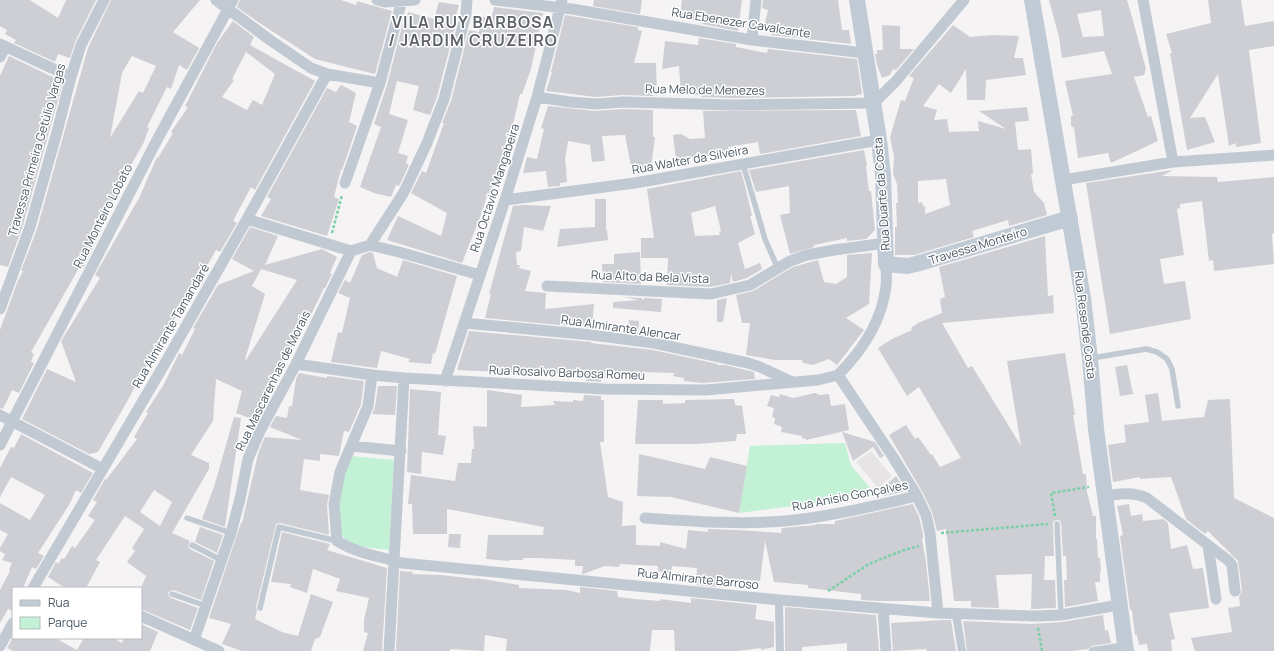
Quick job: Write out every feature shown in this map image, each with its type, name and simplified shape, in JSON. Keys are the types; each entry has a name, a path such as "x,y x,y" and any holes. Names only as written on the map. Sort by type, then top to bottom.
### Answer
{"main road":[{"name":"Rua Duarte da Costa","path":"857,0 874,103 883,175 886,264"},
{"name":"Rua Resende Costa","path":"1032,0 1083,298 1096,429 1126,648"},
{"name":"Travessa Monteiro","path":"886,264 907,266 916,264 1070,218"}],"street":[{"name":"Travessa Primeira Getúlio Vargas","path":"0,309 30,227 81,45 104,0"},
{"path":"216,0 231,5 311,68 327,74 380,82"},
{"path":"377,0 385,2 415,0"},
{"path":"370,246 404,192 427,143 444,99 466,14 467,0"},
{"name":"Rua Ebenezer Cavalcante","path":"495,0 548,7 561,4 752,40 865,54"},
{"path":"752,40 756,0"},
{"path":"1143,0 1173,162"},
{"path":"345,183 380,82 402,1"},
{"path":"874,103 896,81 960,1"},
{"name":"Rua Octavio Mangabeira","path":"445,381 505,200 537,97 561,4"},
{"name":"Rua Monteiro Lobato","path":"0,445 157,140 231,5"},
{"path":"2,49 71,77"},
{"name":"Rua Almirante Tamandaré","path":"36,587 247,219 327,74"},
{"name":"Rua Melo de Menezes","path":"537,97 596,104 623,102 732,105 874,103"},
{"name":"Rua Walter da Silveira","path":"505,200 635,183 879,140"},
{"path":"1063,180 1173,162 1274,155"},
{"path":"247,219 351,252 370,246 399,252 480,275"},
{"name":"Rua Alto da Bela Vista","path":"547,286 711,294 750,285 790,261 807,255 886,243"},
{"name":"Rua Mascarenhas de Morais","path":"194,640 221,560 232,533 248,459 259,433 296,364 351,252"},
{"name":"Rua Duarte da Costa","path":"838,375 854,359 876,322 882,306 886,286 886,264"},
{"name":"Rua Almirante Alencar","path":"464,323 654,343 748,363 794,383"},
{"name":"Rua Rosalvo Barbosa Romeu","path":"296,364 404,378 604,389 706,390 794,383 818,380 838,375"},
{"path":"337,541 334,504 340,472 368,406 372,375"},
{"path":"838,375 893,457 917,496 926,515 931,538 938,613"},
{"path":"389,651 404,378"},
{"path":"0,415 103,469"},
{"path":"352,446 401,451"},
{"path":"1104,490 1139,494 1143,496 1229,561 1232,565 1235,591"},
{"name":"Rua Anisio Gonçalves","path":"645,518 728,523 784,521 829,515 917,496"},
{"name":"Rua Almirante Barroso","path":"337,541 346,547 362,553 402,563 883,609 956,614 1036,616 1061,615 1119,605"},
{"path":"1208,545 1216,599"},
{"path":"780,600 780,651"},
{"path":"883,609 886,651"},
{"path":"956,614 962,651"},
{"path":"142,616 219,651"},
{"path":"0,646 12,625"},
{"path":"1093,651 1126,648"}],"lane":[{"path":"744,164 764,239 778,269"},
{"path":"1090,358 1146,350 1157,352 1167,359 1172,369 1178,406"},
{"path":"187,518 232,533"},
{"path":"1057,524 1061,615"},
{"name":"Rua Almirante Barroso","path":"260,608 279,527 337,541"},
{"path":"192,545 221,560"},
{"path":"172,594 206,606"}],"path":[{"path":"329,245 345,183"},
{"path":"810,603 869,564 931,538 1057,524 1051,493 1104,490"},
{"path":"1036,616 1042,651"}],"shaded area":[{"path":"871,451 892,476 878,488 856,462"}],"green space":[{"path":"845,443 851,465 876,495 739,513 750,446"},
{"path":"352,456 394,460 389,550 353,544 344,538 341,532 339,525 339,508 342,483"}],"building":[{"path":"0,0 30,0 58,18 66,0 96,0 75,42 70,58 58,54 55,62 14,43 16,40 5,34 7,30 0,26"},
{"path":"111,0 200,0 173,32 199,48 187,70 179,65 171,89 167,87 147,127 149,128 144,142 121,183 82,270 79,268 31,352 34,354 31,362 34,363 19,393 12,390 3,409 0,408 0,330 17,283 23,271 21,271 37,229 88,48","holes":["132,56 156,66 143,93 139,91 110,138 122,73"]},
{"path":"240,0 341,0 356,5 357,1 392,11 375,74 315,59 237,7"},
{"path":"594,0 642,0 640,14 593,6"},
{"path":"682,0 742,0 738,31 702,24 703,22 680,17"},
{"path":"763,0 838,0 842,30 849,30 851,44 771,35 772,30 764,27 768,10 762,8"},
{"path":"1049,0 1127,0 1146,69 1144,75 1134,77 1148,117 1151,116 1158,141 1111,163 1108,153 1078,158 1074,128 1071,126 1071,116 1073,116 1065,81 1112,74 1104,51 1062,58 1059,37","holes":["1101,10 1104,36 1083,37 1077,14"]},
{"path":"1208,0 1241,0 1245,26 1274,21 1274,46 1249,50 1261,143 1236,147 1236,143 1229,146 1218,74 1190,118 1205,117 1215,142 1187,150 1170,53 1172,53 1166,34 1211,23"},
{"path":"439,2 459,5 453,26 455,27 437,97 430,115 413,110 419,86 397,81 389,114 408,120 398,153 408,156 406,163 409,165 399,186 396,185 391,197 374,193 360,187 381,127 374,124 387,85 405,15 407,16 408,12 434,19"},
{"path":"494,7 543,13 531,69 522,94 520,94 510,137 507,136 501,164 499,163 490,194 488,193 462,263 387,240 398,216 441,236 447,213 411,193 422,171 426,173 444,123 442,123 451,101 469,30 479,32 480,16 491,19"},
{"path":"565,15 638,27 638,30 642,31 634,63 656,63 657,96 653,93 653,96 623,95 596,97 546,91 552,72"},
{"path":"233,21 254,37 250,45 315,81 255,190 251,187 233,221 237,223 220,252 216,250 201,277 205,279 199,289 194,286 98,452 89,454 22,419 47,369 76,382 61,341 100,278 95,275 139,198 157,157 158,158 173,133 171,132 188,107 185,106 217,43","holes":["246,52 275,74 262,105 253,100 247,110 222,97 234,80 232,79"]},
{"path":"882,25 900,26 900,49 914,49 896,70 893,69 890,75 882,78 875,54 877,54 877,50 883,50"},
{"path":"953,25 970,37 993,35 1019,36 1014,58 1023,58 1026,75 986,80 985,100 967,100 966,69 951,93 939,84 923,106 937,110 934,120 947,119 949,132 979,131 978,121 1006,129 979,111 1027,107 1029,121 1015,122 1018,150 1031,149 1033,174 1031,174 1034,192 1044,203 1047,215 1009,226 1008,220 972,231 974,237 914,255 895,255 895,227 897,227 896,203 898,203 897,184 893,174 894,156 890,137 901,100 905,101 914,78 909,76","holes":["946,179 950,205 925,214 925,206 923,206 922,202 918,203 918,181"]},
{"path":"699,38 736,44 736,47 767,53 768,49 857,59 862,94 854,96 732,98 701,97 701,95 681,94 679,66 662,69 665,41 698,45"},
{"path":"9,56 63,82 23,225 8,267 0,265 0,76"},
{"path":"341,85 356,93 349,122 357,126 342,170 341,169 334,197 339,199 327,236 261,216 271,199 267,197 327,88 336,92"},
{"path":"548,106 595,111 623,109 653,110 653,137 655,137 651,168 632,172 625,135 602,136 605,161 592,162 590,145 568,141 565,160 567,168 567,182 560,183 560,186 548,187 546,171 523,173 527,157 537,159 544,129 541,128"},
{"path":"856,110 861,136 760,154 758,142 728,147 729,154 676,160 673,135 681,134 690,139 705,138 703,111"},
{"path":"864,150 869,191 871,191 875,230 866,239 847,241 847,238 814,245 814,247 790,254 780,215 790,213 789,186 756,192 749,170"},
{"path":"1173,170 1162,176 1217,177 1218,182 1274,177 1274,233 1272,234 1274,264 1214,271 1213,260 1209,261 1202,201 1180,204 1180,208 1177,209 1184,255 1160,259 1164,284 1185,281 1191,319 1110,334 1086,183"},
{"path":"741,171 755,234 738,243 745,269 760,263 762,269 747,278 733,282 731,274 730,283 710,287 667,285 668,258 641,258 641,238 654,238 647,189","holes":["715,206 721,231 719,232 720,235 695,236 691,213"]},
{"path":"595,199 606,199 606,230 608,240 557,247 560,229 595,227"},
{"path":"513,206 551,206 543,231 524,227 521,251 516,252 517,265 520,265 519,268 531,271 525,291 546,293 545,309 594,304 592,328 485,318 491,294 489,294"},
{"path":"250,227 278,236 265,265 322,249 337,257 330,273 332,274 308,321 281,369 279,368 259,402 264,403 262,413 257,421 236,413 242,391 216,379 213,421 191,455 209,463 209,469 172,533 190,541 188,545 190,549 214,561 201,600 173,590 168,593 171,598 198,608 190,630 142,609 141,587 146,576 127,562 135,551 132,548 144,529 125,516 96,560 100,562 87,587 63,587 48,577 56,562 58,564 62,558 64,559 72,546 75,548 95,520 88,516 97,502 93,500 105,479 106,480 137,439 134,437 148,413 146,412 164,384 179,353 182,355 195,329 193,328 218,285 254,271 232,259","holes":["261,269 297,280 246,360 245,359 265,294 252,286","154,490 172,502 160,526 140,512"]},
{"path":"1045,236 1048,296 1053,295 1054,313 942,323 968,368 972,366 1021,446 1007,361 1065,353 1075,415 1073,415 1083,474 1086,474 1087,492 1093,516 1096,516 1096,539 1101,572 1100,582 1095,582 1098,601 1065,607 1064,580 1067,580 1066,556 1063,556 1061,523 1059,520 1056,520 1053,522 1054,556 1045,556 1044,580 1055,580 1056,608 1031,609 1032,574 996,575 999,608 971,607 971,601 954,601 946,529 937,531 932,512 923,493 889,435 906,425 915,439 918,437 931,455 932,454 940,467 961,458 919,387 907,396 878,348 892,339 912,330 911,328 918,323 942,313 940,299 945,297 939,267"},
{"path":"370,252 373,253 377,268 397,277 403,260 457,276 431,364 408,362 410,359 381,351 377,368 331,362 338,332 342,333 350,298 338,293 345,280 350,283 362,255"},
{"path":"640,252 641,284 603,282 602,264 614,264 614,254"},
{"path":"872,253 869,304 846,318 864,330 837,365 829,359 813,365 803,363 802,360 775,360 746,355 750,323 742,323 736,295 753,291 793,267 818,260 824,282 836,284 847,277 847,255"},
{"path":"624,297 642,298 642,300 644,298 662,299 661,312 613,308 613,302 639,300"},
{"path":"727,298 723,322 717,322 717,300"},
{"path":"629,320 639,321 638,334 627,332"},
{"path":"469,331 591,342 653,350 754,372 755,379 703,383 684,381 684,378 673,376 674,373 645,372 645,377 621,374 601,378 601,382 586,381 587,376 577,376 577,373 564,374 538,372 538,374 457,370"},
{"path":"1127,365 1133,394 1120,396 1115,367"},
{"path":"299,373 327,378 327,376 364,381 361,404 349,432 344,431 339,456 320,454 320,461 304,459 300,490 329,495 327,505 329,535 280,523 276,524 256,607 257,611 255,619 282,632 298,636 311,594 333,602 320,637 315,639 311,651 242,651 222,644 231,624 209,618 242,523 258,454 265,437 302,440 270,427 276,416 287,418 289,406 292,406 296,379"},
{"path":"378,386 397,386 395,415 372,414 375,407"},
{"path":"410,389 441,392 438,435 446,436 443,455 422,452 421,474 407,472"},
{"path":"487,390 522,395 521,407 555,405 553,401 583,401 584,395 601,396 601,400 604,400 604,442 600,442 608,497 623,502 622,526 636,525 636,545 660,546 660,542 686,549 688,530 708,532 708,529 781,533 782,528 816,524 835,524 835,521 913,504 919,517 923,534 922,539 930,601 861,600 861,594 808,588 808,585 774,582 765,541 760,581 717,578 717,587 696,585 697,568 672,566 671,574 658,571 658,566 620,564 619,567 605,566 582,574 583,566 575,566 575,560 523,558 523,560 509,561 486,559 488,535 543,535 544,527 447,509 447,534 413,534 412,504 408,504 411,475 455,481 458,463 471,463 472,449 474,449 473,426 487,427"},
{"path":"815,393 820,395 829,394 831,406 845,404 849,430 806,440 805,438 802,439 802,436 781,432 782,427 774,424 775,418 772,417 774,408 767,406 771,395 779,397 780,394 793,398"},
{"path":"1158,393 1162,421 1204,417 1208,400 1230,399 1234,498 1274,518 1274,651 1195,651 1191,638 1232,632 1228,608 1240,606 1239,597 1242,590 1238,561 1208,531 1205,534 1186,519 1171,477 1140,479 1140,477 1113,482 1108,445 1126,442 1124,425 1149,422 1145,395"},
{"path":"734,399 735,405 742,406 746,434 737,434 736,441 696,444 635,444 638,400 663,400 663,404 685,403 685,400"},
{"path":"234,417 241,418 225,527 202,519 214,487"},
{"path":"842,432 875,442 884,456 880,458 873,447 853,461"},
{"path":"21,434 93,473 81,493 76,490 69,505 38,553 44,556 36,569 32,567 23,587 12,587 12,611 8,609 0,623 0,590 10,571 9,570 12,563 2,560 5,554 0,551 0,548 8,534 0,530 0,503 30,520 45,495 11,477 0,497 0,468 11,447 14,448"},
{"path":"639,454 705,469 710,457 747,466 739,513 671,497 637,496"},
{"path":"896,476 906,491 884,496 879,491"},
{"path":"1129,504 1131,516 1142,514 1143,521 1163,519 1168,523 1171,549 1187,545 1193,569 1203,568 1209,608 1169,613 1175,639 1171,640 1172,651 1148,651 1147,644 1139,645 1137,635 1135,635 1120,536 1123,535 1117,506"},
{"path":"200,527 223,535 217,553 195,542"},
{"path":"282,532 330,544 327,550 387,568 382,651 363,651 368,633 364,632 364,620 369,598 336,591 340,579 313,569 307,593 290,587 291,584 271,582"},
{"path":"449,534 461,534 460,548 448,547"},
{"path":"400,571 413,572 412,574 476,578 519,585 519,588 567,590 580,593 580,587 617,591 618,597 635,599 660,601 660,599 691,603 691,598 757,605 755,619 774,622 774,647 761,650 761,648 737,651 675,651 674,630 652,630 650,651 506,651 507,639 485,635 484,651 450,649 450,651 396,651"},
{"path":"785,607 876,615 879,651 847,651 847,643 802,647 802,651 785,651"},
{"path":"1103,615 1105,631 1108,630 1111,643 1092,646 1088,649 1072,651 967,651 963,621 1031,624 1062,622"},
{"path":"951,620 956,651 927,651 926,649 893,651 891,623"},
{"path":"142,624 158,632 150,651 13,651 7,648 12,639 57,639 77,650 83,639 115,639 122,643 124,639 142,639"}],"district":[{"name":"VILA RUY BARBOSA / JARDIM CRUZEIRO","path":"473,31"}]}
